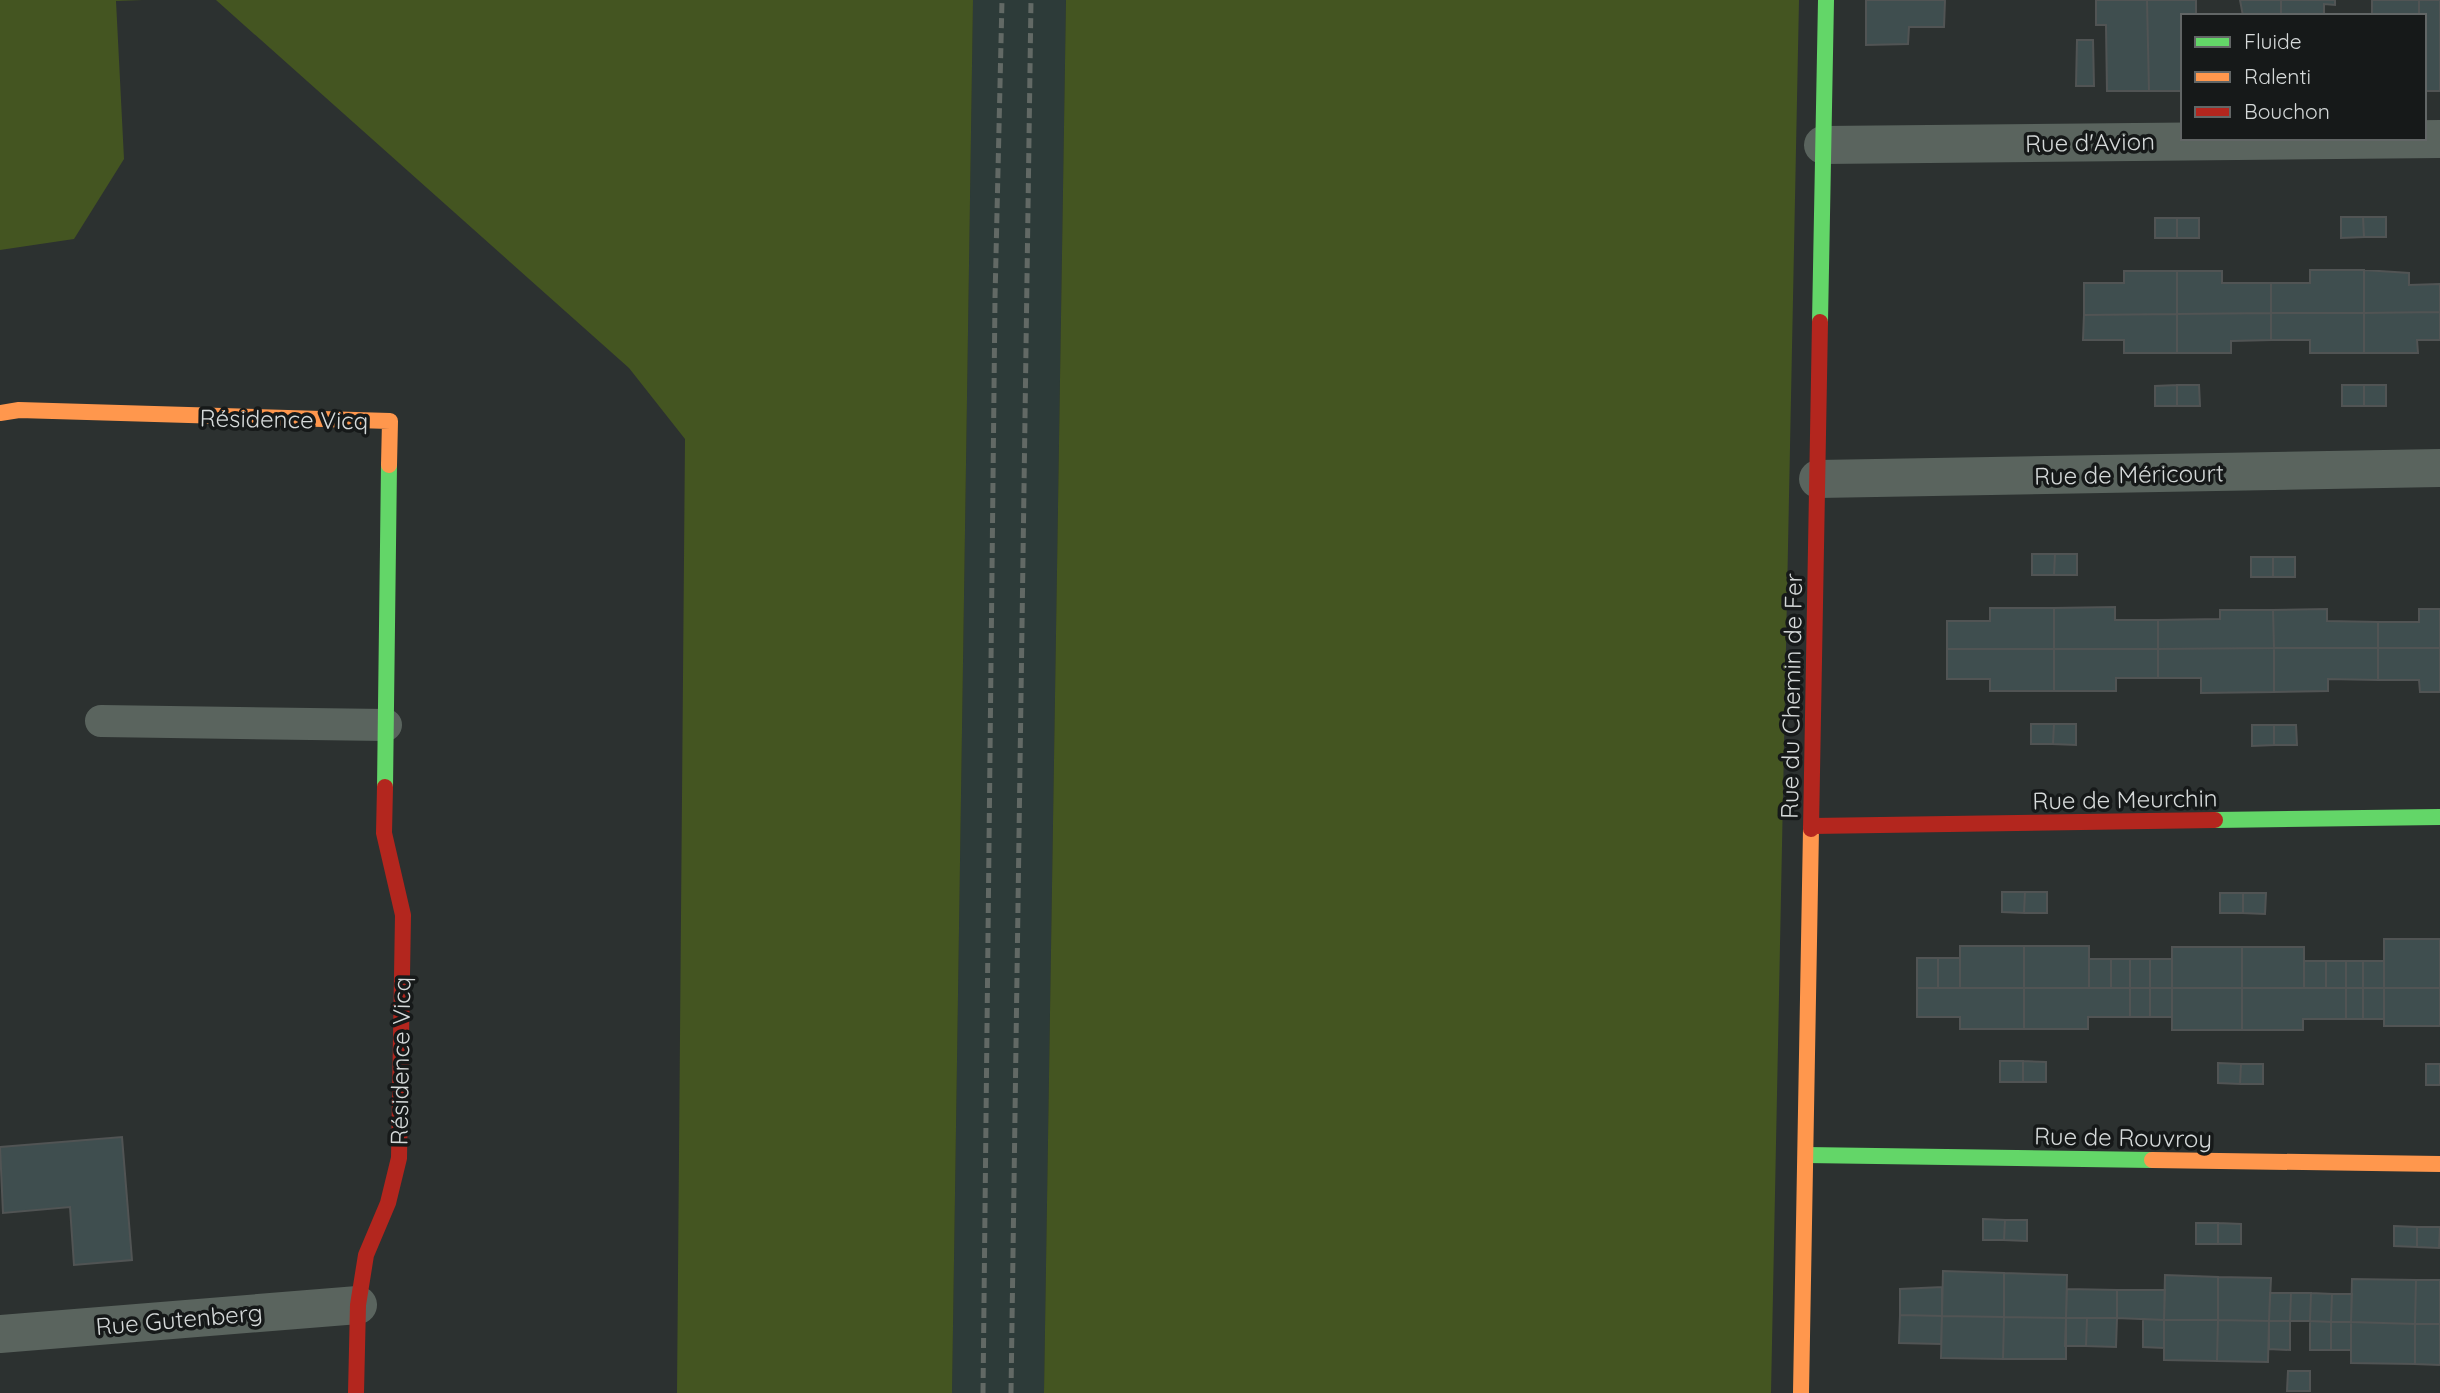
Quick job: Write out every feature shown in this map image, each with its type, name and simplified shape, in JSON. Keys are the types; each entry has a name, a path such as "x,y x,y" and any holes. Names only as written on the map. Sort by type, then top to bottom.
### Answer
{"street":[{"name":"Rue du Chemin de Fer","path":"1801,1393 1826,0"},
{"name":"Rue d'Avion","path":"1824,145 2337,140"},
{"name":"Résidence Vicq","path":"0,413 19,410 390,421 384,834 403,915 399,1158 388,1203 366,1255 358,1305 356,1393"},
{"name":"Rue de Méricourt","path":"1818,479 2440,468"},
{"name":"Rue de Meurchin","path":"1812,826 2440,817"},
{"name":"Rue de Rouvroy","path":"1806,1155 2440,1164"},
{"name":"Rue Gutenberg","path":"0,1334 358,1305"}],"lane":[{"path":"101,721 386,725"}],"shaded area":[{"path":"973,0 1066,0 1044,1393 952,1393"}],"green space":[{"path":"0,0 143,0 116,1 124,159 74,239 0,250"},
{"path":"216,0 973,0 952,1393 677,1393 685,439 629,368"},
{"path":"1066,0 1799,0 1771,1393 1044,1393"}],"building":[{"path":"1866,0 1945,0 1944,27 1909,27 1908,44 1866,45"},
{"path":"2096,0 2147,0 2149,91 2107,91 2106,25 2096,25"},
{"path":"2147,0 2196,0 2196,14 2181,14 2181,91 2149,91"},
{"path":"2240,0 2281,0 2281,14 2243,14"},
{"path":"2281,0 2335,0 2335,5 2324,4 2324,14 2281,14"},
{"path":"2372,0 2419,0 2419,14 2372,14"},
{"path":"2419,0 2440,0 2440,91 2426,91 2426,14 2419,14"},
{"path":"2077,40 2093,40 2094,86 2076,86"},
{"path":"2341,217 2363,217 2364,237 2341,238"},
{"path":"2363,217 2386,217 2386,237 2364,237"},
{"path":"2155,218 2177,218 2177,238 2155,238"},
{"path":"2177,218 2199,218 2199,238 2177,238"},
{"path":"2310,270 2364,270 2364,313 2271,313 2271,283 2310,283"},
{"path":"2364,270 2409,273 2409,285 2440,284 2440,312 2364,313"},
{"path":"2124,271 2177,271 2177,314 2084,315 2084,283 2124,283"},
{"path":"2177,271 2222,271 2222,283 2271,283 2271,313 2177,314"},
{"path":"2440,312 2440,340 2417,340 2418,353 2364,353 2364,313"},
{"path":"2271,313 2364,313 2364,353 2310,353 2310,340 2271,340"},
{"path":"2271,313 2271,340 2231,341 2231,353 2177,353 2177,314"},
{"path":"2177,314 2177,353 2124,353 2124,340 2083,340 2084,315"},
{"path":"2177,385 2199,385 2200,406 2177,406"},
{"path":"2177,385 2177,406 2155,406 2155,386"},
{"path":"2342,385 2364,385 2364,406 2342,406"},
{"path":"2364,385 2386,385 2386,406 2364,406"},
{"path":"2032,554 2055,554 2054,575 2032,575"},
{"path":"2055,554 2077,554 2077,575 2054,575"},
{"path":"2251,557 2273,557 2273,577 2251,577"},
{"path":"2273,557 2295,557 2295,577 2273,577"},
{"path":"2115,607 2115,620 2158,620 2158,649 2054,649 2054,608"},
{"path":"1990,608 2054,608 2054,649 1947,649 1947,621 1990,621"},
{"path":"2327,609 2327,621 2378,622 2378,648 2274,648 2273,610"},
{"path":"2419,609 2440,609 2440,648 2378,648 2378,622 2419,622"},
{"path":"2220,610 2273,610 2274,648 2158,649 2158,620 2220,619"},
{"path":"2274,648 2274,692 2201,693 2201,678 2158,678 2158,649"},
{"path":"2274,648 2378,648 2378,680 2328,679 2328,691 2274,692"},
{"path":"2378,648 2440,648 2440,692 2420,692 2419,680 2378,680"},
{"path":"1947,649 2054,649 2054,691 1990,691 1990,679 1947,679"},
{"path":"2054,649 2158,649 2158,678 2116,678 2116,691 2054,691"},
{"path":"2031,724 2054,724 2053,744 2031,744"},
{"path":"2054,724 2076,724 2076,745 2053,744"},
{"path":"2252,725 2274,725 2274,745 2252,746"},
{"path":"2274,725 2296,725 2297,745 2274,745"},
{"path":"2002,892 2025,892 2024,913 2002,912"},
{"path":"2025,892 2047,892 2047,913 2024,913"},
{"path":"2220,893 2243,893 2243,913 2220,913"},
{"path":"2243,893 2266,893 2265,914 2243,913"},
{"path":"2384,939 2440,939 2440,988 2384,988"},
{"path":"1960,946 2024,946 2024,988 1960,988"},
{"path":"2024,946 2089,946 2089,988 2024,988"},
{"path":"2172,947 2242,947 2242,988 2172,988"},
{"path":"2242,947 2304,947 2304,988 2242,988"},
{"path":"1917,958 1938,958 1938,988 1917,988"},
{"path":"1938,958 1960,958 1960,988 1938,988"},
{"path":"2089,959 2111,959 2111,988 2089,988"},
{"path":"2111,959 2130,959 2130,988 2111,988"},
{"path":"2130,959 2150,959 2150,988 2130,988"},
{"path":"2150,959 2172,959 2172,988 2150,988"},
{"path":"2304,961 2326,961 2326,988 2304,988"},
{"path":"2326,961 2346,961 2346,988 2326,988"},
{"path":"2346,961 2363,961 2363,988 2346,988"},
{"path":"2363,961 2384,961 2384,988 2363,988"},
{"path":"1917,988 2024,988 2024,1029 1960,1029 1960,1017 1917,1017"},
{"path":"2024,988 2130,988 2130,1017 2088,1017 2088,1029 2024,1029"},
{"path":"2130,988 2150,988 2150,1017 2130,1017"},
{"path":"2150,988 2172,988 2172,1017 2150,1017"},
{"path":"2172,988 2242,988 2242,1030 2172,1030"},
{"path":"2242,988 2346,988 2346,1019 2303,1019 2303,1030 2242,1030"},
{"path":"2346,988 2363,988 2363,1019 2346,1019"},
{"path":"2363,988 2384,988 2384,1019 2363,1019"},
{"path":"2384,988 2440,988 2440,1026 2384,1026"},
{"path":"2000,1061 2023,1061 2023,1082 2000,1082"},
{"path":"2023,1061 2046,1062 2046,1082 2023,1082"},
{"path":"2218,1063 2241,1064 2240,1084 2218,1083"},
{"path":"2241,1064 2263,1064 2263,1084 2240,1084"},
{"path":"2426,1064 2440,1064 2440,1085 2426,1085"},
{"path":"122,1137 132,1260 74,1265 70,1207 3,1213 0,1147"},
{"path":"1983,1219 2005,1220 2004,1240 1983,1240"},
{"path":"2005,1220 2027,1220 2027,1241 2004,1240"},
{"path":"2196,1223 2218,1223 2218,1244 2196,1244"},
{"path":"2218,1223 2241,1224 2241,1244 2218,1244"},
{"path":"2394,1226 2417,1227 2417,1247 2394,1246"},
{"path":"2417,1227 2440,1227 2439,1248 2417,1247"},
{"path":"1943,1271 2004,1273 2004,1317 1942,1316"},
{"path":"2004,1273 2067,1275 2066,1318 2004,1317"},
{"path":"2165,1275 2218,1277 2218,1320 2164,1320"},
{"path":"2218,1277 2271,1278 2269,1321 2218,1320"},
{"path":"2352,1279 2416,1280 2415,1324 2351,1322"},
{"path":"2416,1280 2440,1280 2440,1324 2415,1324"},
{"path":"1942,1287 1942,1316 1900,1315 1900,1289"},
{"path":"2067,1289 2117,1290 2117,1318 2066,1318"},
{"path":"2117,1290 2165,1290 2164,1320 2117,1318"},
{"path":"2270,1293 2291,1293 2290,1321 2269,1321"},
{"path":"2291,1293 2311,1293 2310,1321 2290,1321"},
{"path":"2311,1293 2332,1294 2331,1322 2310,1321"},
{"path":"2332,1294 2352,1294 2351,1322 2331,1322"},
{"path":"1900,1315 1942,1316 1941,1344 1899,1343"},
{"path":"1942,1316 2004,1317 2003,1359 1941,1358"},
{"path":"2004,1317 2066,1318 2066,1359 2003,1359"},
{"path":"2066,1318 2087,1318 2086,1346 2065,1346"},
{"path":"2087,1318 2117,1318 2116,1347 2086,1346"},
{"path":"2143,1319 2164,1320 2164,1348 2143,1347"},
{"path":"2164,1320 2218,1320 2217,1361 2164,1360"},
{"path":"2218,1320 2269,1321 2268,1362 2217,1361"},
{"path":"2269,1321 2290,1321 2290,1350 2269,1349"},
{"path":"2310,1321 2331,1322 2331,1350 2310,1350"},
{"path":"2331,1322 2351,1322 2351,1350 2331,1350"},
{"path":"2351,1322 2415,1324 2415,1364 2351,1363"},
{"path":"2415,1324 2440,1324 2440,1365 2415,1364"},
{"path":"2288,1371 2310,1371 2310,1391 2287,1391"}],"railway":[{"path":"983,1393 995,298 1002,0"},
{"path":"1011,1393 1031,0"}],"traffic: fast":[{"path":"1820,322 1826,0"},
{"path":"385,787 389,465"},
{"path":"2215,820 2440,817"},
{"path":"1806,1155 2152,1160"}],"traffic: slow":[{"path":"0,413 19,410 390,421 389,465"},
{"path":"1801,1393 1811,829"},
{"path":"2152,1160 2440,1164"}],"traffic: jam":[{"path":"1811,829 1820,322"},
{"path":"356,1393 358,1305 366,1255 388,1203 399,1158 403,915 384,833 385,787"},
{"path":"1812,826 2215,820"}]}
